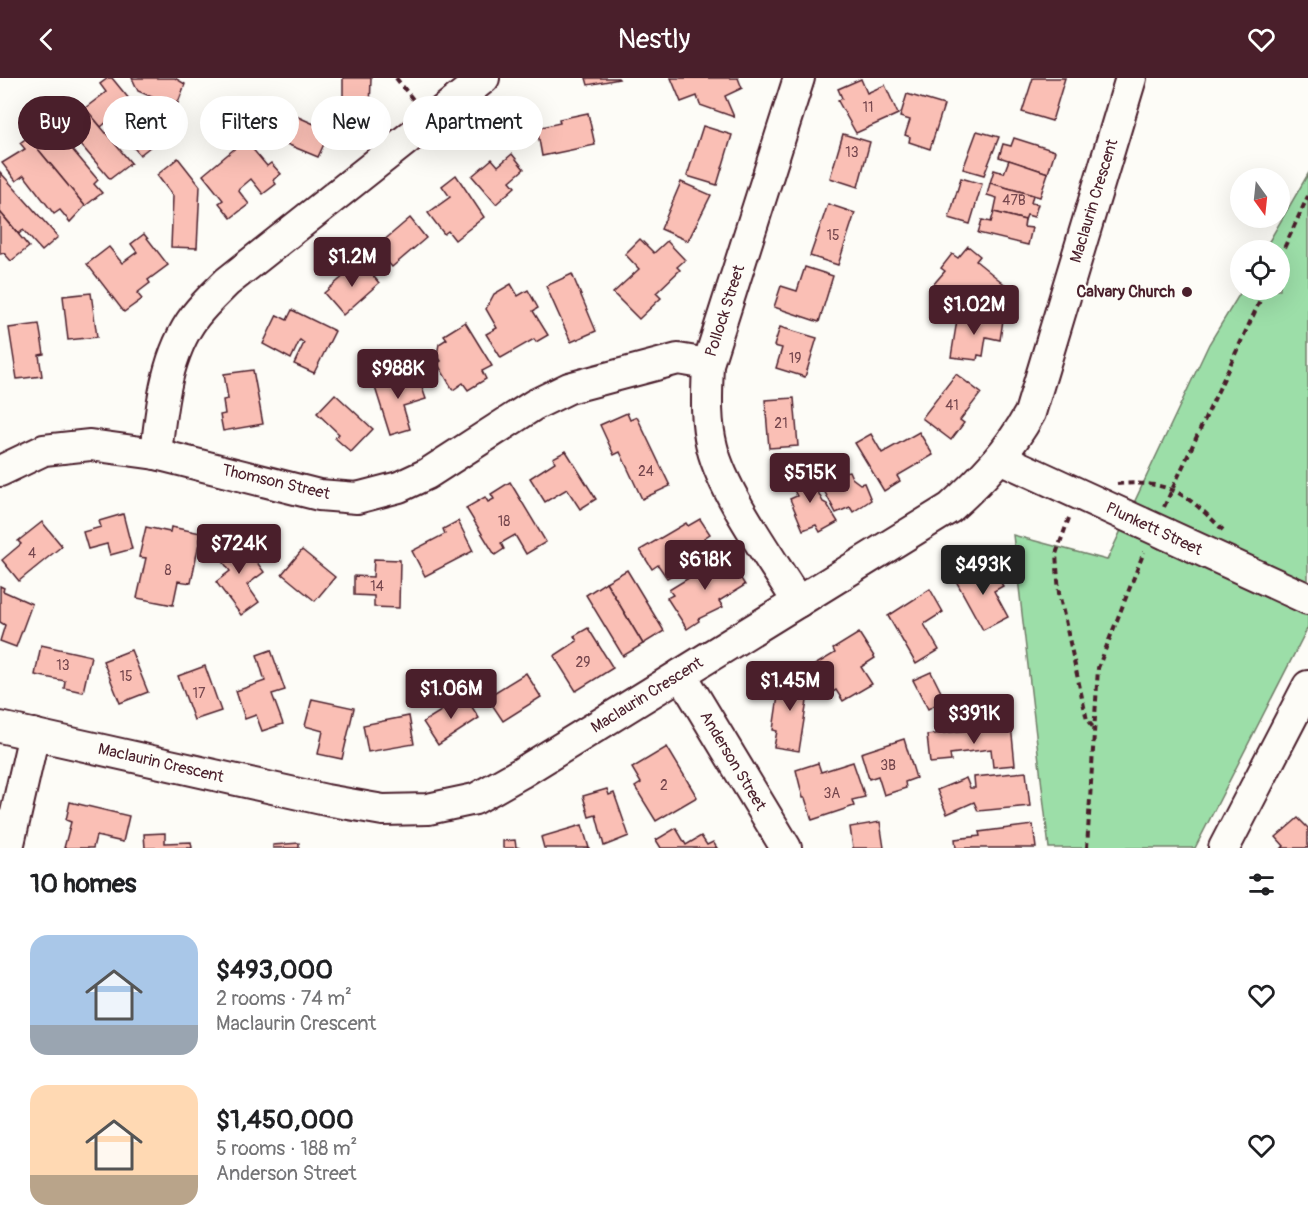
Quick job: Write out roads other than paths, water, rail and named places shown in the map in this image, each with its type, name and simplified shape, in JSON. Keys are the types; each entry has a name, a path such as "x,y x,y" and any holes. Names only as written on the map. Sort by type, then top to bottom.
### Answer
{"street":[{"path":"156,454 162,405 173,359 194,317 227,282 484,78"},
{"name":"Pollock Street","path":"798,602 723,479 712,447 706,407 708,364 799,78"},
{"name":"Maclaurin Crescent","path":"0,727 326,800 383,810 428,809 475,799 950,508 1000,458 1014,441 1030,413 1131,78"},
{"name":"Thomson Street","path":"0,471 44,450 90,445 156,454 319,495 357,498 399,486 427,474 534,405 569,388 678,359 708,364"},
{"name":"Plunkett Street","path":"1000,458 1156,523 1308,599"},
{"name":"Anderson Street","path":"681,674 786,848"},
{"path":"1224,848 1308,686"},
{"path":"8,848 33,734"}],"place":[{"name":"Calvary Church","path":"1187,292"}]}
